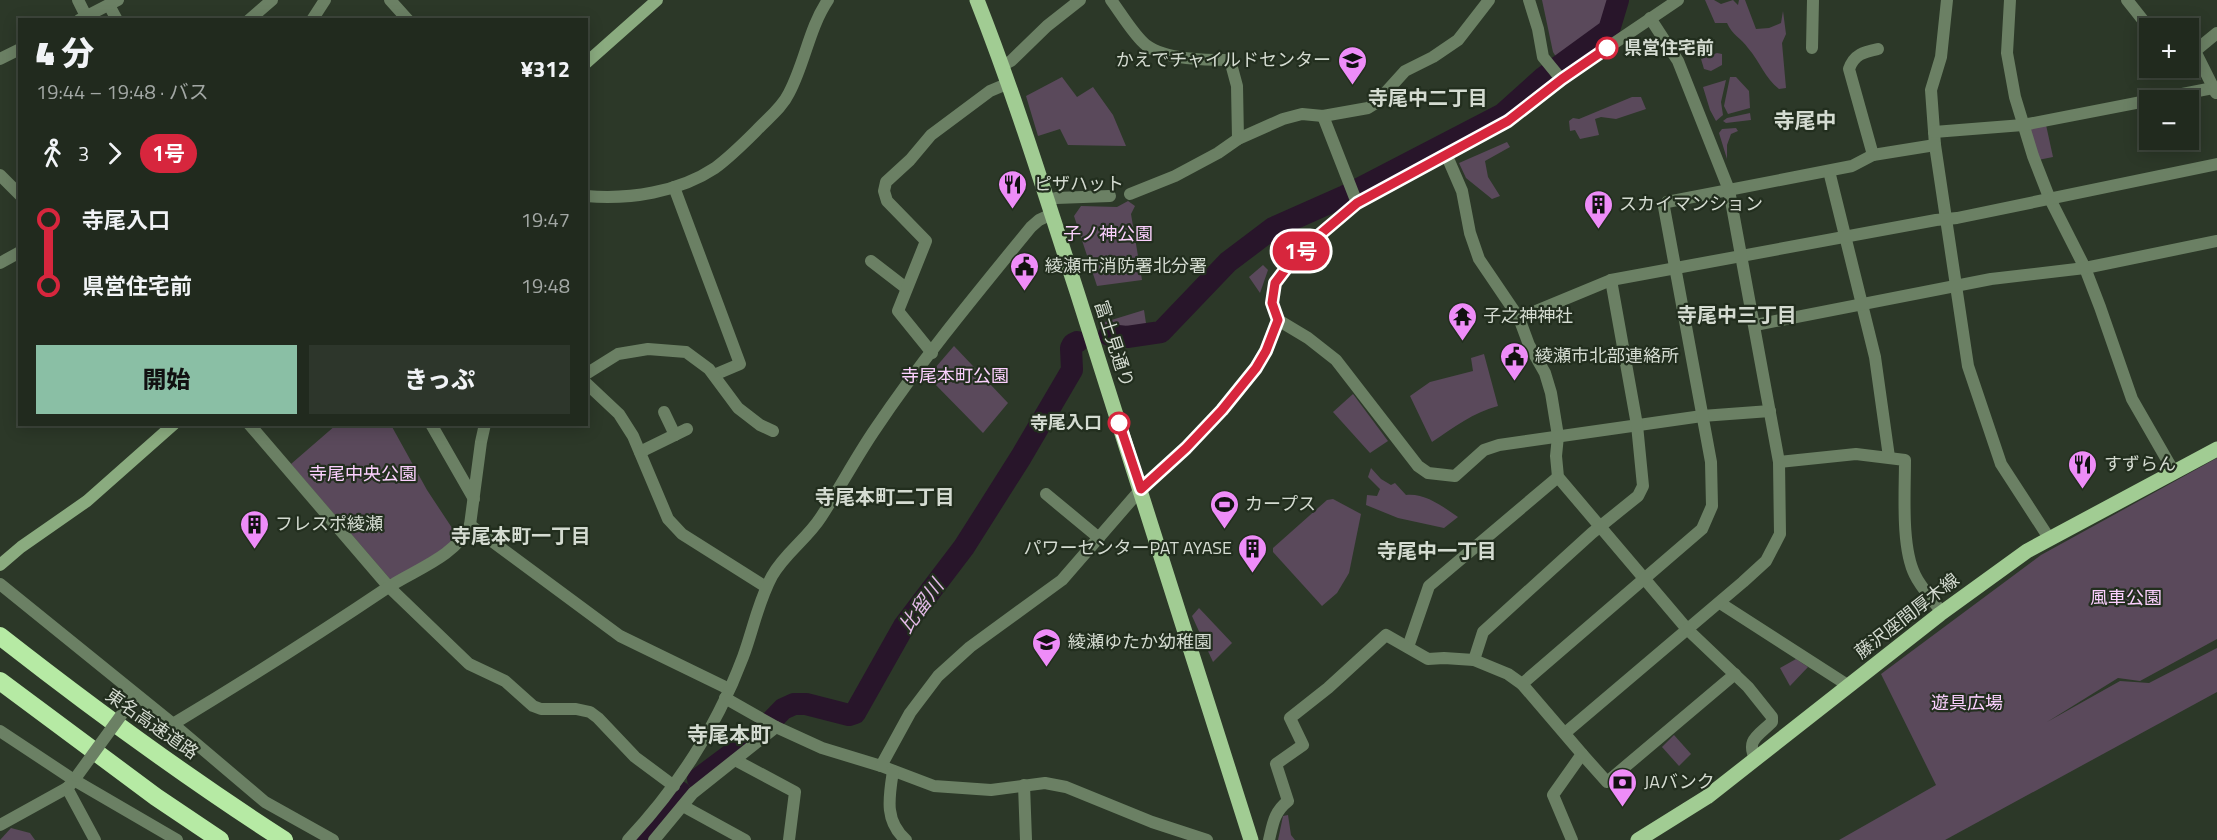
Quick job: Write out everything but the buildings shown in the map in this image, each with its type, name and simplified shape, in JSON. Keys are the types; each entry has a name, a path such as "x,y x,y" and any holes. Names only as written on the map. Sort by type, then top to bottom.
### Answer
{"highway":[{"name":"東名高速道路","path":"0,636 93,708 240,812 284,840"},
{"path":"0,681 156,797 220,840"}],"main road":[{"name":"富士見通り","path":"977,0 1009,83 1141,489 1251,840"},
{"name":"藤沢座間厚木線","path":"1638,840 1676,818 1756,760 2005,566 2049,538 2217,449"}],"street":[{"path":"78,0 82,18 114,3 117,18"},
{"path":"251,18 272,0"},
{"path":"313,18 325,0"},
{"path":"390,0 406,18"},
{"path":"588,61 657,0"},
{"path":"588,196 626,196 674,187 714,168 735,152 789,94 818,16 828,0"},
{"path":"1003,65 1011,61 1047,26 1080,0"},
{"path":"1111,0 1145,45 1155,50 1190,59 1230,60 1237,86 1238,139"},
{"path":"1130,194 1184,171 1270,123 1294,115 1309,113 1323,116 1368,108 1376,103 1405,71 1433,57 1458,40 1489,0"},
{"path":"1529,0 1538,29 1543,57 1560,78"},
{"path":"1678,0 1560,78 1508,121 1446,154 1354,194 1297,254 1275,283 1272,303 1278,320 1308,338 1336,360 1418,466 1428,473 1455,476 1484,450 1499,445 1702,416 1770,411"},
{"path":"1812,48 1813,0"},
{"path":"1947,0 1941,57 1930,90 1934,139 1968,366 2001,464 2049,538"},
{"path":"2010,0 2007,53 2023,125 2049,197 2085,268 2132,399 2174,472"},
{"path":"2127,0 2141,18"},
{"path":"1565,733 1720,603 1766,561 1780,534 1779,462 1729,190 1678,61 1650,18"},
{"path":"2199,45 2217,33"},
{"path":"1873,155 1849,69 1852,59 1860,53 1878,49"},
{"path":"0,59 18,50"},
{"path":"1522,684 1702,529 1712,506 1711,462 1664,207 1667,202 1852,166 1873,155 1934,139 2215,91 2199,62"},
{"path":"932,354 898,311 926,241 887,201 884,191 886,182 931,135 990,91 1009,83"},
{"path":"1323,116 1354,194"},
{"path":"1446,154 1462,191 1470,233 1479,259 1519,318 1529,345 1545,373 1551,393 1558,436 1556,456 1558,477 1687,629 1735,674 1772,717 1772,722 1751,742 1750,750 1756,760"},
{"path":"1519,318 1611,280 1947,219 2217,164"},
{"path":"1828,171 1875,357 1889,457"},
{"path":"0,176 18,193"},
{"path":"674,187 740,364 714,375"},
{"path":"628,840 649,818 703,745 744,656 756,611 766,587 783,560 820,519 876,428 1031,227 1056,198 1110,196"},
{"path":"1755,325 1991,279 2085,268 2217,241"},
{"path":"0,263 18,253"},
{"path":"871,261 906,288"},
{"path":"1473,660 1483,632 1599,527 1638,496 1643,486 1637,425 1611,280"},
{"path":"880,766 910,712 938,676 970,647 1062,580 1141,489 1186,448 1242,385 1266,351 1278,320"},
{"path":"588,373 618,354 648,349 686,352 709,369 738,408 760,425 773,431"},
{"path":"588,385 619,414 633,436 668,519 682,534 766,587"},
{"path":"664,412 675,435"},
{"path":"0,565 21,547 87,501 172,426"},
{"path":"251,426 389,587 469,664 495,674 533,706 541,709 576,709 590,712 635,757 674,786"},
{"path":"433,426 474,499"},
{"path":"173,724 454,548 464,537 470,525 485,426"},
{"path":"640,452 687,429"},
{"path":"1779,462 1841,455 1905,460 1906,521 1910,562 1916,577 1942,613"},
{"path":"1408,647 1428,586 1558,477"},
{"path":"1046,494 1099,538"},
{"path":"470,525 620,636 727,693 772,724 822,747 934,786 991,790 1044,783 1066,788 1152,822 1206,840"},
{"path":"0,584 265,802 333,840"},
{"path":"1720,603 1849,686"},
{"path":"1269,840 1274,816 1288,801 1276,764 1303,745 1290,718 1328,688 1386,635 1428,659 1473,660 1508,674 1522,684 1607,782 1735,674"},
{"path":"0,825 73,781 135,697"},
{"path":"654,840 701,786 735,760 772,724"},
{"path":"0,731 73,781 177,840"},
{"path":"1572,840 1553,795 1582,754"},
{"path":"735,760 795,792 789,840"},
{"path":"893,771 888,804 894,827 903,839"},
{"path":"73,781 95,840"},
{"path":"1024,784 1026,840"},
{"path":"683,806 745,840"}],"green space":[{"path":"1542,0 1615,0 1605,28 1558,60 1553,52"},
{"path":"1705,0 1714,0 1721,4 1733,0 1738,5 1739,0 1745,0 1756,29 1769,28 1781,23 1783,11 1786,34 1782,43 1786,88 1779,89 1774,85 1727,23 1715,23"},
{"path":"1717,53 1722,54 1722,65 1711,71 1704,69 1701,59"},
{"path":"1062,77 1077,97 1093,87 1113,115 1126,146 1068,145 1060,129 1038,136 1026,96"},
{"path":"1730,77 1736,77 1749,91 1750,108 1728,114 1724,106"},
{"path":"1726,80 1721,102 1723,115 1716,121 1703,87"},
{"path":"1632,97 1641,97 1646,109 1616,119 1601,117 1595,119 1599,135 1580,139 1575,130 1570,131 1569,121 1573,118 1579,119"},
{"path":"1750,113 1751,120 1726,123 1723,121 1727,118"},
{"path":"2046,125 2053,157 2038,160 2030,128"},
{"path":"1736,128 1738,131 1731,134 1727,145 1727,159 1719,133 1722,129"},
{"path":"1507,142 1510,147 1485,161 1488,177 1500,196 1492,199 1466,178 1459,163"},
{"name":"子ノ神公園","path":"1128,201 1135,206 1131,214 1142,280 1097,286 1074,216 1081,206 1117,207"},
{"path":"1263,265 1268,270 1260,293 1249,277"},
{"path":"1144,310 1147,330 1106,335 1105,322"},
{"name":"寺尾本町公園","path":"954,346 1008,403 983,433 930,379 929,375"},
{"path":"1484,354 1498,406 1472,416 1432,442 1410,396 1430,382 1473,371 1471,358"},
{"path":"1353,394 1388,441 1370,453 1333,412"},
{"name":"寺尾中央公園","path":"335,426 392,426 427,490 458,537 444,549 390,579 291,464"},
{"name":"風車公園","path":"2217,458 2217,639 2140,681 2118,678 2047,722 2120,681 2149,683 2217,648 2217,692 1945,840 1839,840 1936,785 1881,674 2041,555"},
{"path":"1371,468 1381,479 1391,485 1395,483 1406,495 1427,498 1458,517 1444,528 1398,518 1366,505 1367,495 1377,496 1380,489 1368,477"},
{"path":"1333,499 1361,514 1349,573 1337,593 1322,606 1273,552 1273,548 1327,500"},
{"path":"1199,608 1232,643 1213,662 1192,616"},
{"path":"1796,659 1808,667 1790,686 1780,668"},
{"path":"1674,735 1691,754 1679,766 1662,747"},
{"path":"1288,815 1291,835 1295,840 1278,840 1283,816"},
{"path":"11,828 30,833 35,840 0,840"}],"waterway":[{"name":"比留川","path":"1109,335 1127,337 1161,332 1228,262 1273,228 1345,196 1503,114 1543,78 1609,30 1618,0"},
{"name":"比留川","path":"698,779 761,732 783,709 794,704 806,704 849,715 855,713 904,626 964,547 1021,457 1072,370 1071,348 1077,342"},
{"name":"比留川","path":"639,840 680,792"}],"bus line":[{"name":"1号","path":"1119,423 1141,489 1186,448 1222,410 1256,368 1266,351 1278,320 1272,303 1275,283 1297,254 1357,203 1508,121 1607,48"}],"place":[{"name":"県営住宅前","path":"1607,48"},
{"name":"かえでチャイルドセンター","path":"1352,86"},
{"name":"ピザハット","path":"1013,210"},
{"name":"スカイマンション","path":"1598,230"},
{"name":"綾瀬市消防署北分署","path":"1024,292"},
{"name":"子之神神社","path":"1462,342"},
{"name":"綾瀬市北部連絡所","path":"1514,382"},
{"name":"寺尾入口","path":"1119,423"},
{"name":"すずらん","path":"2083,490"},
{"name":"カープス","path":"1224,530"},
{"name":"フレスポ綾瀬","path":"254,550"},
{"name":"パワーセンターPAT AYASE","path":"1253,574"},
{"name":"綾瀬ゆたか幼稚園","path":"1047,668"},
{"name":"JAバンク","path":"1623,808"}],"district":[{"name":"寺尾中二丁目","path":"1428,98"},
{"name":"寺尾中","path":"1805,121"},
{"name":"寺尾中三丁目","path":"1737,315"},
{"name":"寺尾本町二丁目","path":"885,497"},
{"name":"寺尾本町一丁目","path":"521,536"},
{"name":"寺尾中一丁目","path":"1437,551"},
{"name":"寺尾本町","path":"729,735"}],"park label":[{"name":"遊具広場","path":"1967,703"}]}
